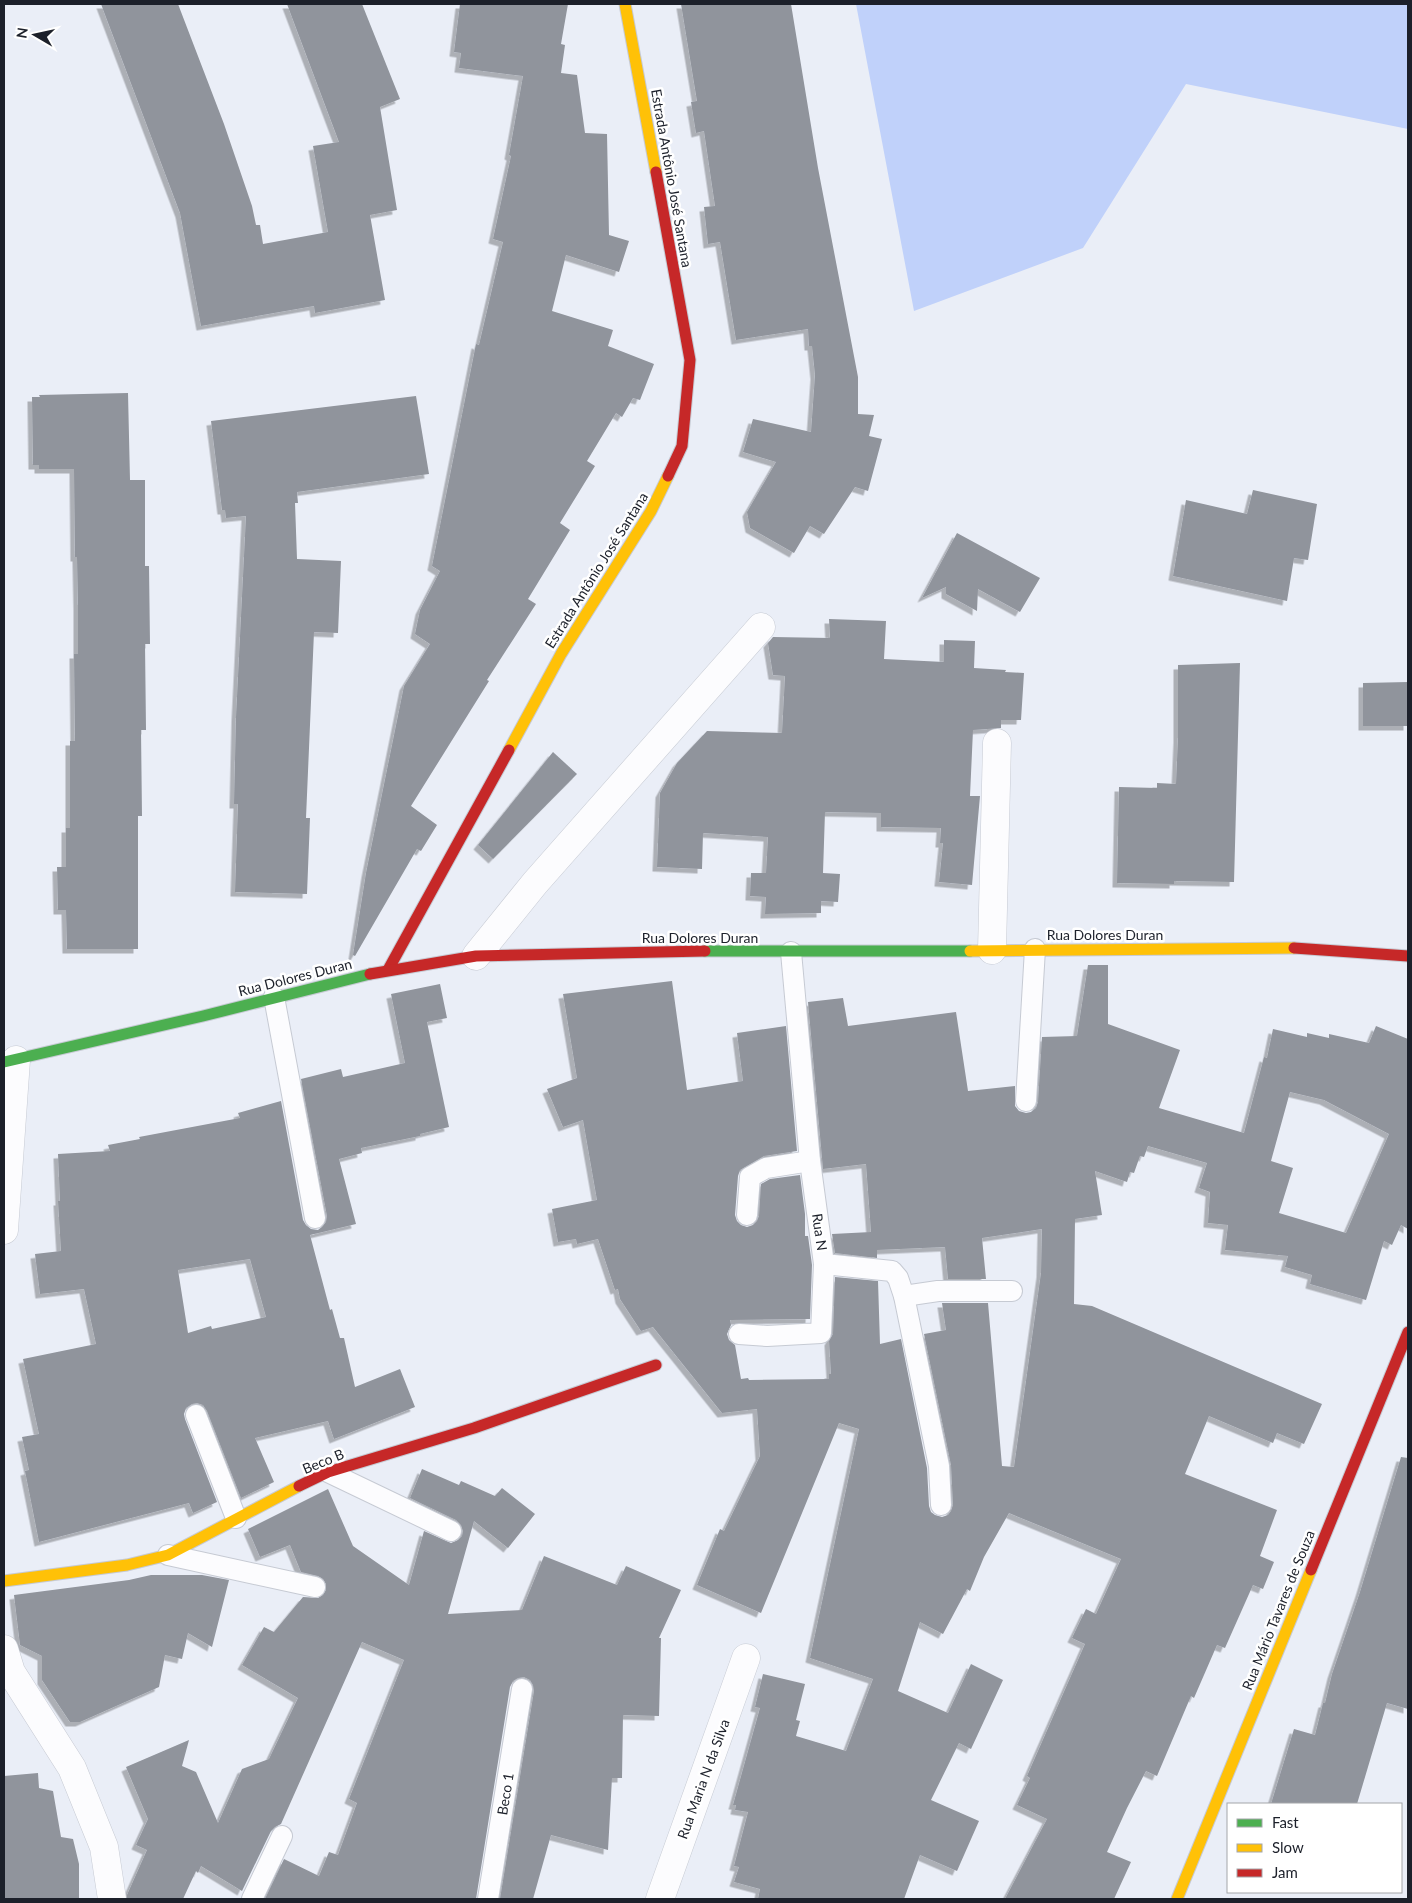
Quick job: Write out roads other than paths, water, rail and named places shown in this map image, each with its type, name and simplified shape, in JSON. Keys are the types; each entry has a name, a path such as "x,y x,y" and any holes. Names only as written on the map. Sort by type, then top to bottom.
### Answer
{"street":[{"name":"Estrada Antônio José Santana","path":"388,970 561,654 651,511 682,446 690,360 652,146 624,4"},
{"path":"476,956 535,883 760,627"},
{"path":"992,950 997,742"},
{"name":"Rua Dolores Duran","path":"10,1061 388,970 476,956 687,951 791,952 1296,948 1408,956"},
{"path":"4,1230 10,1061"},
{"name":"Rua Mário Tavares de Souza","path":"1177,1899 1408,1332"},
{"name":"Beco B","path":"4,1581 127,1565 168,1555 236,1518 328,1472 474,1428 656,1365"},
{"path":"4,1649 11,1672 72,1768 104,1848 112,1899"},
{"name":"Rua Maria N da Silva","path":"660,1899 746,1658"}],"lane":[{"path":"1026,1101 1035,949"},
{"name":"Rua N","path":"791,952 810,1161 824,1264 892,1271 898,1278 904,1296 939,1466 940,1505"},
{"path":"274,997 315,1218"},
{"path":"747,1215 750,1177 766,1168 810,1161"},
{"path":"739,1334 767,1336 821,1333 824,1264"},
{"path":"904,1296 938,1291 1012,1291"},
{"path":"196,1415 236,1518"},
{"path":"328,1472 451,1531"},
{"path":"168,1555 314,1587"},
{"name":"Beco 1","path":"488,1899 522,1689"},
{"path":"252,1899 282,1836"}]}
